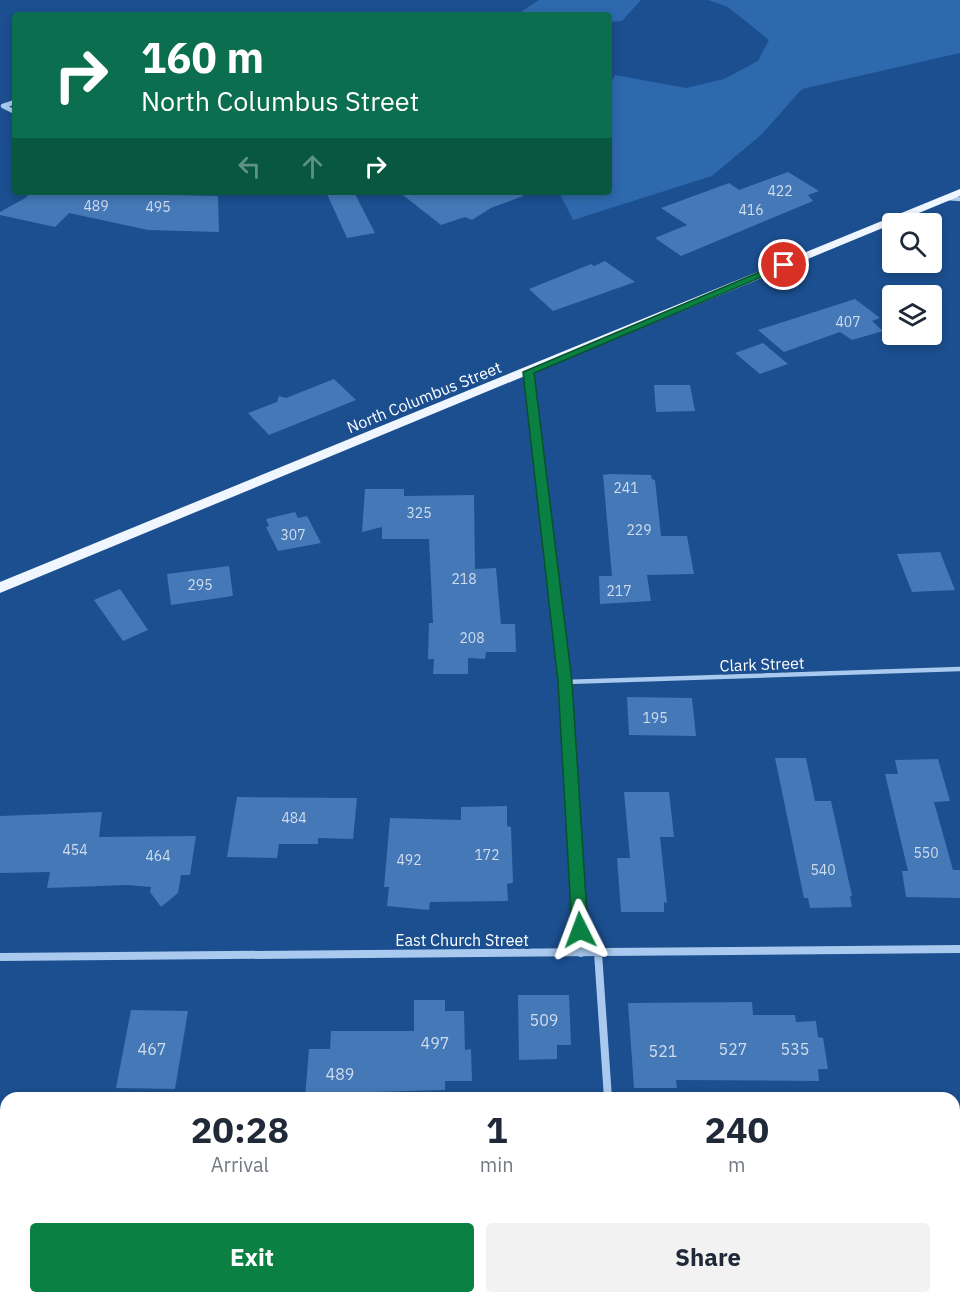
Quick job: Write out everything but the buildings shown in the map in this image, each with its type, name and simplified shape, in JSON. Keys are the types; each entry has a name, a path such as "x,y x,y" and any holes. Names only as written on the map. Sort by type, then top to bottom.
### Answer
{"main road":[{"name":"North Columbus Street","path":"0,588 960,192"}],"street":[{"path":"946,198 960,199"},
{"path":"528,372 565,682 581,953"},
{"name":"East Church Street","path":"0,957 960,949"},
{"path":"598,953 608,1092"}],"lane":[{"name":"Clark Street","path":"565,682 960,669"}],"shaded area":[{"path":"539,0 641,0 622,21 612,22 612,12 521,12"},
{"path":"708,0 960,0 960,53 802,89 761,135 712,176 573,220 560,195 612,195 612,80 615,75 686,88 724,79 758,61 769,40 728,7"}],"route":[{"path":"580,930 565,682 528,372 784,265"}]}
